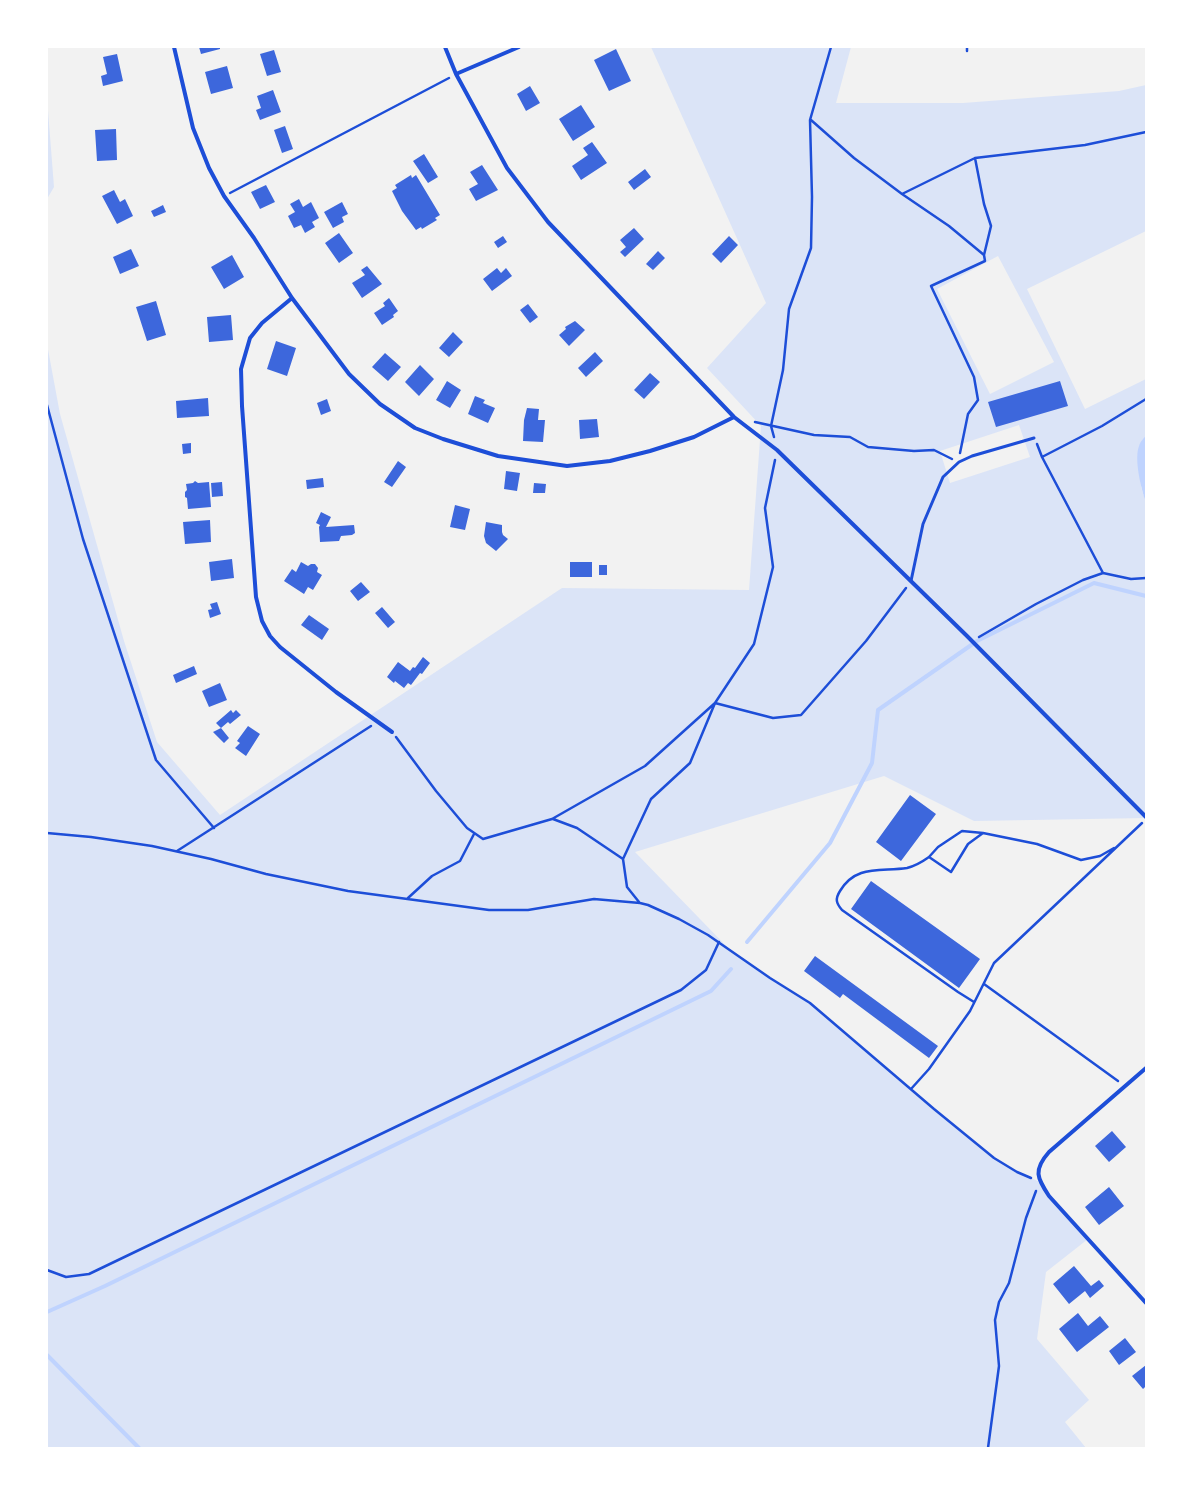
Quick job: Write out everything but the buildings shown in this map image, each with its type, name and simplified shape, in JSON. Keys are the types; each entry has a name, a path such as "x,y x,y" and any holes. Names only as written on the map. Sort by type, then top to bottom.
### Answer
{"street":[{"path":"174,47 193,128 209,168 224,196 254,238 292,298 349,374 380,404 415,428 443,439 498,456 568,466 610,461 694,437 734,417"},
{"path":"445,47 456,74 507,168 548,222 734,417 777,450 967,636 1146,818"},
{"path":"456,74 519,47"},
{"path":"292,298 262,323 250,338 241,369 242,406 256,597 262,621 270,636 280,647 336,692 392,732"},
{"path":"1146,1068 1048,1152 1040,1161 1038,1171 1040,1182 1049,1196 1146,1303"}],"lane":[{"path":"911,581 923,524 942,477 959,462 972,456 1034,438"}],"path":[{"path":"831,47 810,120 812,197 811,248 789,309 783,370 772,426 814,435 850,437 868,447 914,451 934,450 959,462 968,414 978,400 974,377 932,286 984,261 991,226 984,204 975,158"},
{"path":"224,196 456,74"},
{"path":"810,120 854,158 902,194 949,226 984,255"},
{"path":"902,194 975,158 1085,145 1146,132"},
{"path":"1042,457 1102,426 1146,399"},
{"path":"47,405 82,540 156,760 214,828"},
{"path":"1034,438 1042,457 1104,573"},
{"path":"640,903 627,888 623,859 651,799 690,763 715,703 754,644 773,567 765,508 777,450"},
{"path":"972,641 1036,604 1083,580 1104,573 1131,580 1146,578"},
{"path":"715,703 773,718 801,715 866,641 911,581"},
{"path":"392,732 436,791 467,828 474,834 484,839 552,819 645,766 715,703"},
{"path":"176,852 377,721"},
{"path":"910,1089 933,1063 952,1038 974,1002 994,963 1146,818"},
{"path":"552,819 577,828 623,859"},
{"path":"974,1002 842,910 837,904 836,898 850,878 859,873 884,869 906,868 919,864 929,857 938,847 962,831 982,833 1037,844 1081,860 1100,856 1119,845"},
{"path":"47,833 91,837 152,846 266,874 348,891 489,910 509,911 550,906 594,898 640,903 679,919 719,942 770,978 810,1003 910,1089 994,1158 1017,1172 1040,1182 1026,1218 1009,1283 999,1302 994,1320 999,1366 988,1448"},
{"path":"929,857 951,872 968,844 982,833"},
{"path":"408,898 432,876 460,861 474,834"},
{"path":"47,1270 66,1276 89,1274 674,994 706,970 719,942"},
{"path":"984,984 1124,1086"}],"shaded area":[{"path":"651,47 851,47 836,103 963,103 1119,91 1146,85 1146,231 1027,289 1085,409 1146,379 1146,435 1139,446 1141,487 1146,502 1146,818 974,821 884,776 635,852 732,952 769,978 810,1003 994,1158 1017,1172 1040,1182 1049,1196 1088,1239 1046,1272 1037,1339 1089,1400 1065,1422 1086,1448 47,1448 47,344 60,414 124,641 157,742 220,815 562,588 749,590 761,426 707,368 766,303","holes":["998,256 1054,362 990,394 937,289","1019,425 1030,457 950,483 940,451"]},
{"path":"47,98 54,187 47,199"}],"water":[{"path":"1146,435 1146,502 1140,482 1137,458 1141,442"}],"waterway":[{"path":"747,942 830,843 872,763 878,710 977,641 1094,583 1146,596"},
{"path":"47,1312 105,1286 711,991 731,969"},
{"path":"47,1355 139,1448"}]}
